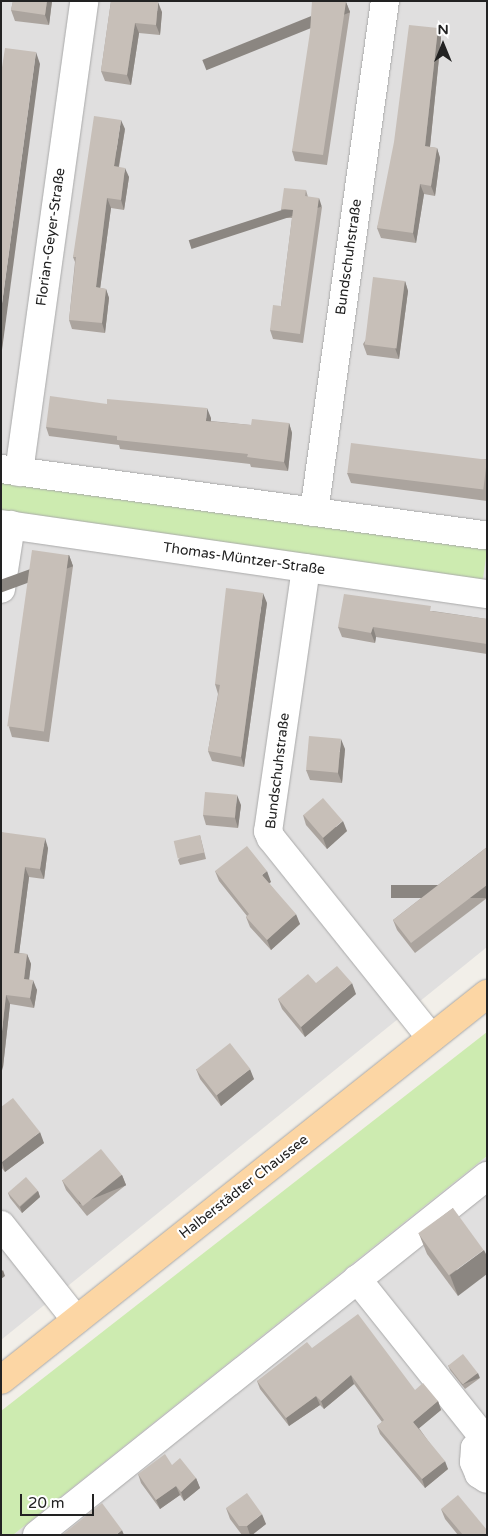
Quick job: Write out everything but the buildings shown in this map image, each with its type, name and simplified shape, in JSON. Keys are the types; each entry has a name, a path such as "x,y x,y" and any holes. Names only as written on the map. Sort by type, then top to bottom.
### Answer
{"main road":[{"name":"Halberstädter Chaussee","path":"1,1380 487,994"}],"street":[{"name":"Florian-Geyer-Straße","path":"10,471 84,1"},
{"name":"Bundschuhstraße","path":"314,512 385,1"},
{"path":"10,471 487,536"},
{"path":"1,589 6,524"},
{"name":"Thomas-Müntzer-Straße","path":"6,524 487,594"},
{"name":"Bundschuhstraße","path":"306,568 268,831 271,838 431,1038"},
{"path":"37,1535 487,1176"},
{"path":"1,1225 76,1320"},
{"path":"357,1279 485,1437 475,1448 474,1462 479,1474 487,1479"}],"shaded area":[{"path":"1,1 487,1 487,947 1,1340"},
{"path":"487,1156 487,1535 13,1535"}],"green space":[{"path":"1,480 487,548 482,582 1,514"},
{"path":"487,1032 487,1156 13,1535 1,1535 1,1411"}]}
